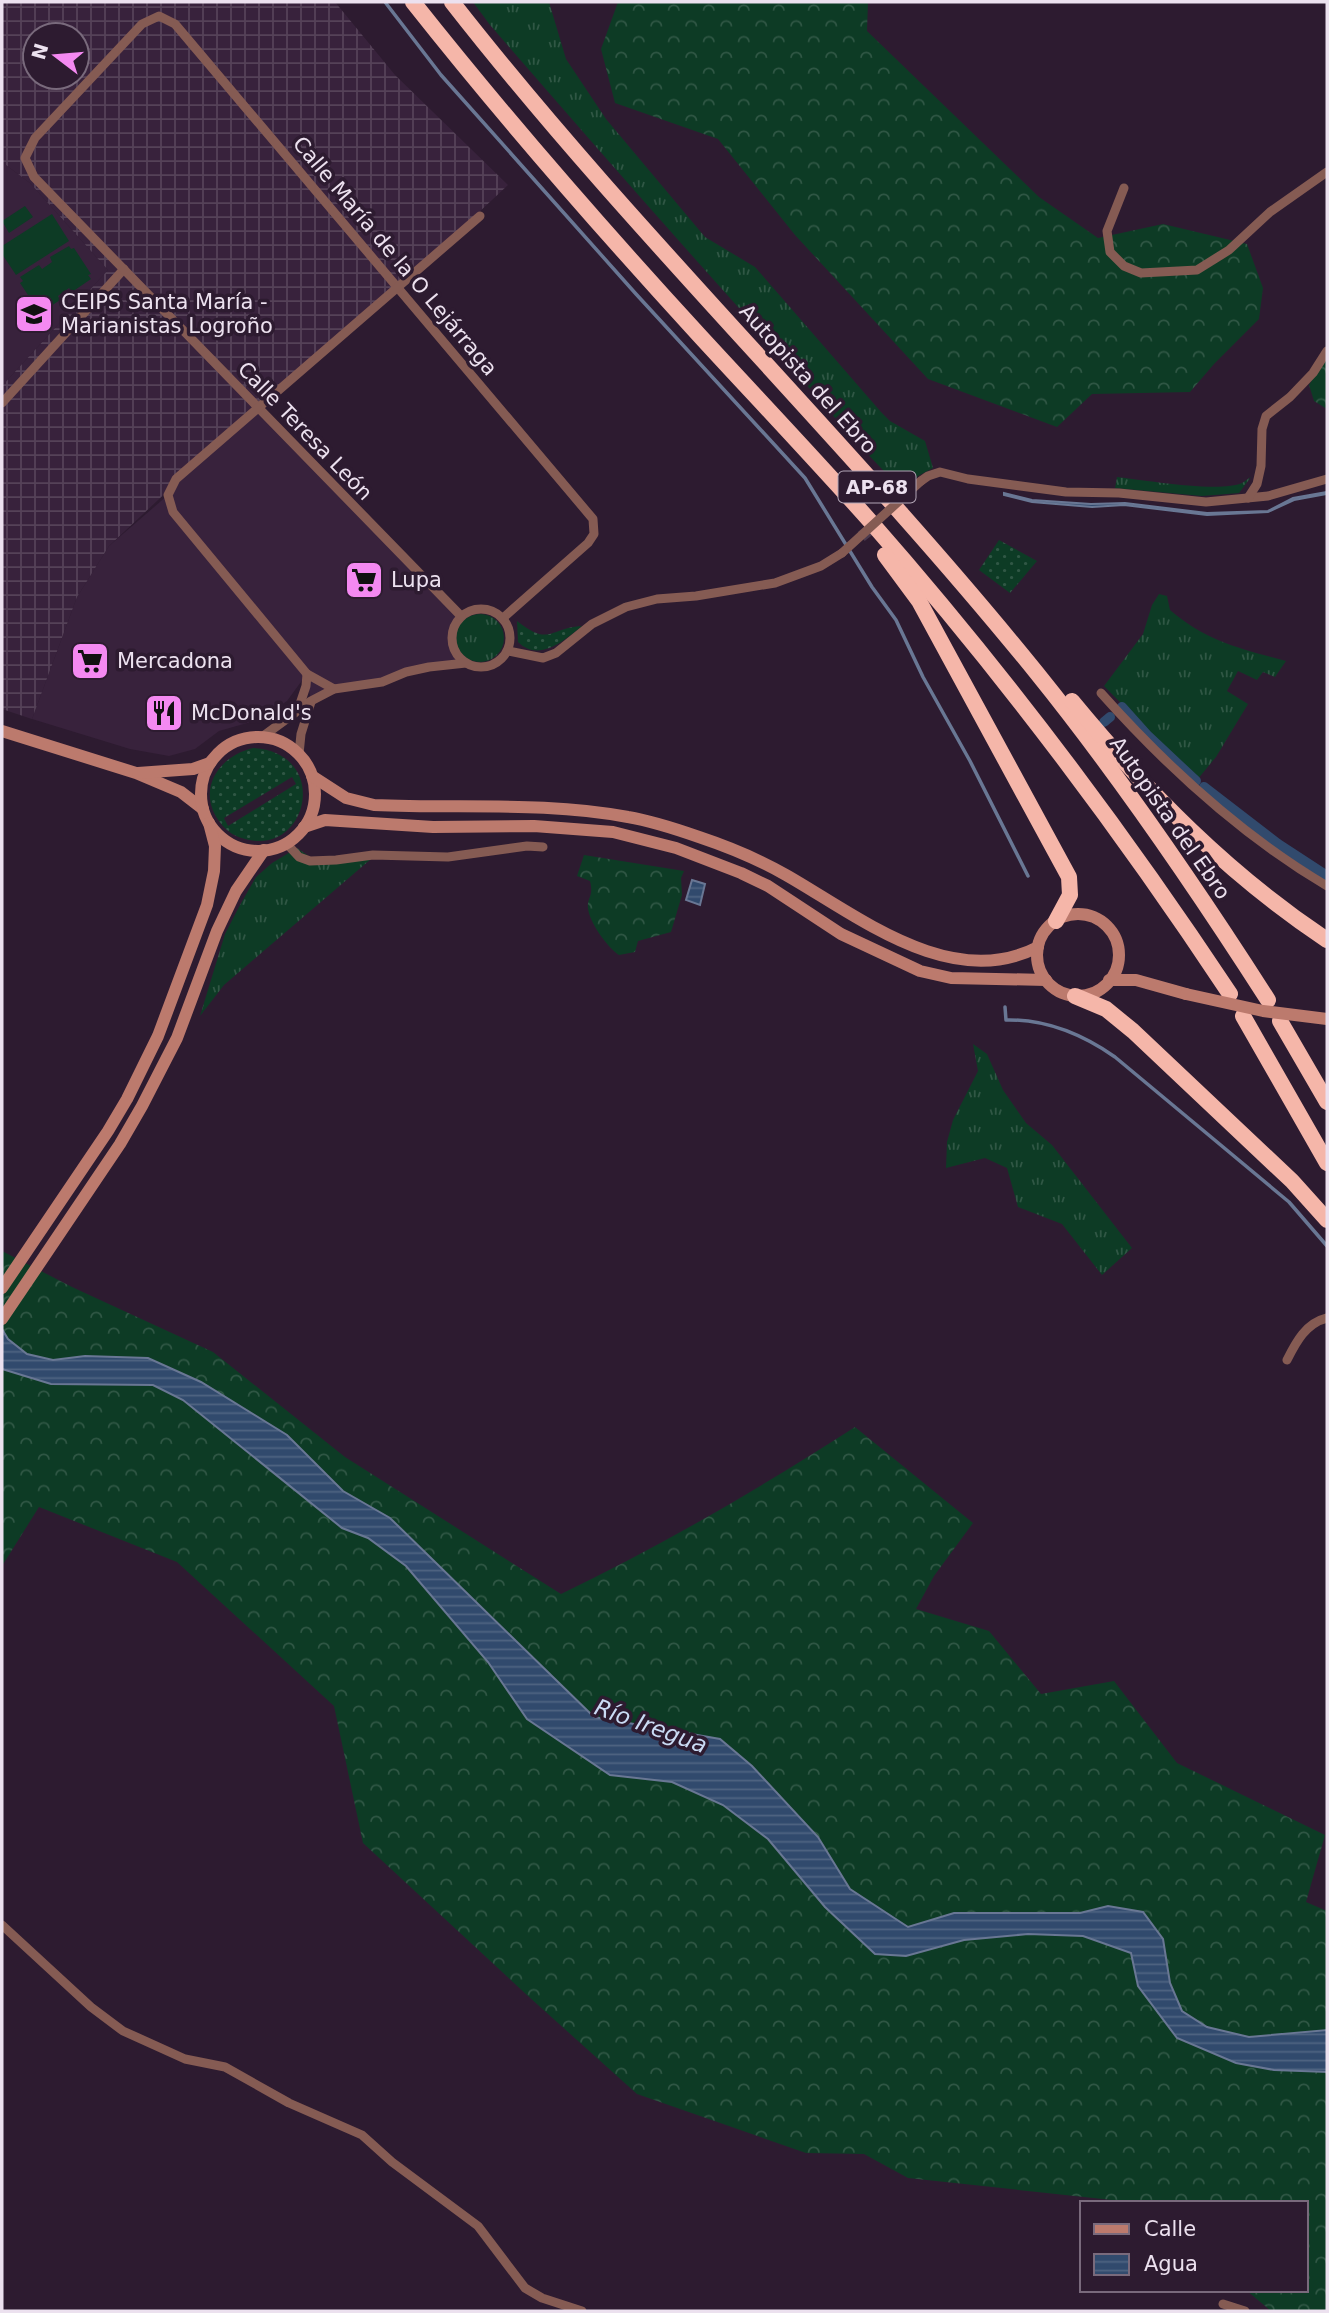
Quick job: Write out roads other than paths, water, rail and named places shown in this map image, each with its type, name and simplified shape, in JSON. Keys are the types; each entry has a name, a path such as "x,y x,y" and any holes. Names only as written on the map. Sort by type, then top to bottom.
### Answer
{"highway":[{"name":"AP-68","path":"413,2 507,117 697,333 870,522 1016,697 1127,843 1230,994"},
{"name":"Autopista del Ebro","path":"452,2 599,178 933,551 1052,693 1155,828 1268,1000"},
{"path":"697,333 867,531 919,601 1069,877 1070,895 1056,921"},
{"path":"810,413 988,603 1126,765 1168,809 1260,891 1327,940"},
{"path":"1075,996 1106,1009 1133,1031 1283,1172 1327,1220"},
{"path":"1243,1016 1327,1163"},
{"path":"1280,1021 1327,1102"}],"main road":[{"path":"2,731 136,773 181,792 203,809"},
{"path":"136,773 193,769 210,763 230,744 262,737 282,742 299,754 312,776 315,797 313,808 304,827 286,843 264,850 251,850 227,841 209,822"},
{"path":"2,1288 114,1120 158,1035 207,905 214,872 215,846 201,795 210,763"},
{"path":"312,776 346,797 374,805 554,809 628,817 700,837 740,852 785,874 879,931 923,951 947,957 996,961 1016,957 1038,947"},
{"path":"304,827 325,820 433,827 534,827 613,832 676,848 741,873 768,886 841,933 920,971 951,978 1046,980"},
{"path":"2,1319 120,1144 142,1106 177,1038 217,931 264,850"},
{"path":"1079,914 1101,922 1116,942 1118,963 1109,980 1097,991 1075,996 1060,992 1046,980 1038,963 1038,947 1044,932 1056,921 1079,914"},
{"path":"1118,963 1136,979"},
{"path":"1109,980 1136,979 1186,994 1263,1011 1327,1019"}],"street":[{"name":"Calle Teresa León","path":"159,16 142,24 33,142 25,158 34,177 461,616"},
{"name":"Calle María de la O Lejárraga","path":"159,16 175,24 593,519 594,534 588,543 503,618"},
{"path":"1125,188 1107,231 1110,252 1124,267 1141,273 1197,270 1229,250 1270,212 1327,172"},
{"path":"334,689 307,674 173,512 168,495 176,478 480,216"},
{"path":"2,403 124,270"},
{"path":"1248,498 1257,484 1261,466 1262,429 1266,416 1290,397 1313,373 1327,351"},
{"path":"508,651 543,658 556,653 592,624 626,607 775,583 821,566 842,553 928,475 940,471 978,480 1066,492 1119,493 1206,502 1268,496 1327,479"},
{"path":"262,737 311,701 334,689 383,682 406,672 445,664 466,663 483,667 492,665 508,651 510,645 509,631 503,618 495,612 477,608 461,616 452,632 453,645 459,658 466,663"},
{"path":"445,664 453,645"},
{"path":"298,711 307,674"},
{"path":"1101,693 1162,758 1214,805 1259,840 1327,886"},
{"path":"299,754 301,734 311,701"},
{"path":"286,843 299,857 310,861 373,855 448,857 527,846 543,847"},
{"path":"1287,1360 1307,1329 1313,1323 1327,1318"},
{"path":"2,1925 91,2007 123,2031 185,2059 225,2067 289,2103 362,2135 392,2162 478,2226 525,2288 542,2298 582,2311"},
{"path":"1223,2304 1245,2311"}],"water":[{"path":"1327,492 1294,500 1268,512 1207,515 1124,505 1092,507 1032,502 1004,495 1091,504 1125,503 1207,513 1268,511 1293,498"},
{"path":"692,880 705,884 700,905 686,900"},
{"path":"2,1329 8,1339 27,1354 53,1360 85,1356 148,1358 201,1382 287,1435 343,1491 390,1518 594,1717 720,1739 752,1766 818,1837 850,1889 908,1927 954,1913 1080,1913 1108,1906 1143,1912 1163,1939 1170,1983 1182,2011 1207,2027 1249,2037 1327,2030 1327,2072 1274,2070 1236,2063 1177,2038 1138,1986 1131,1953 1083,1936 1028,1934 964,1940 906,1956 875,1954 825,1907 768,1839 723,1805 672,1782 610,1775 527,1719 488,1662 406,1566 368,1538 342,1528 183,1400 153,1385 51,1384 2,1369"}],"waterway":[{"path":"385,2 441,75 805,478 872,587 896,620 923,677 970,761 1028,876"},
{"path":"1122,707 1148,736 1196,781"},
{"path":"1104,722 1110,717"},
{"path":"1204,787 1278,844 1327,876"},
{"path":"1005,1007 1006,1020 1049,1025 1090,1041 1115,1057 1289,1202 1327,1246"}],"tunnel":[{"path":"864,527 871,536"}],"place":[{"name":"CEIPS Santa María - Marianistas Logroño","path":"34,314"},
{"name":"Lupa","path":"364,580"},
{"name":"Mercadona","path":"90,661"},
{"name":"McDonald's","path":"164,713"}],"water label":[{"name":"Río Iregua","path":"651,1726"}]}
